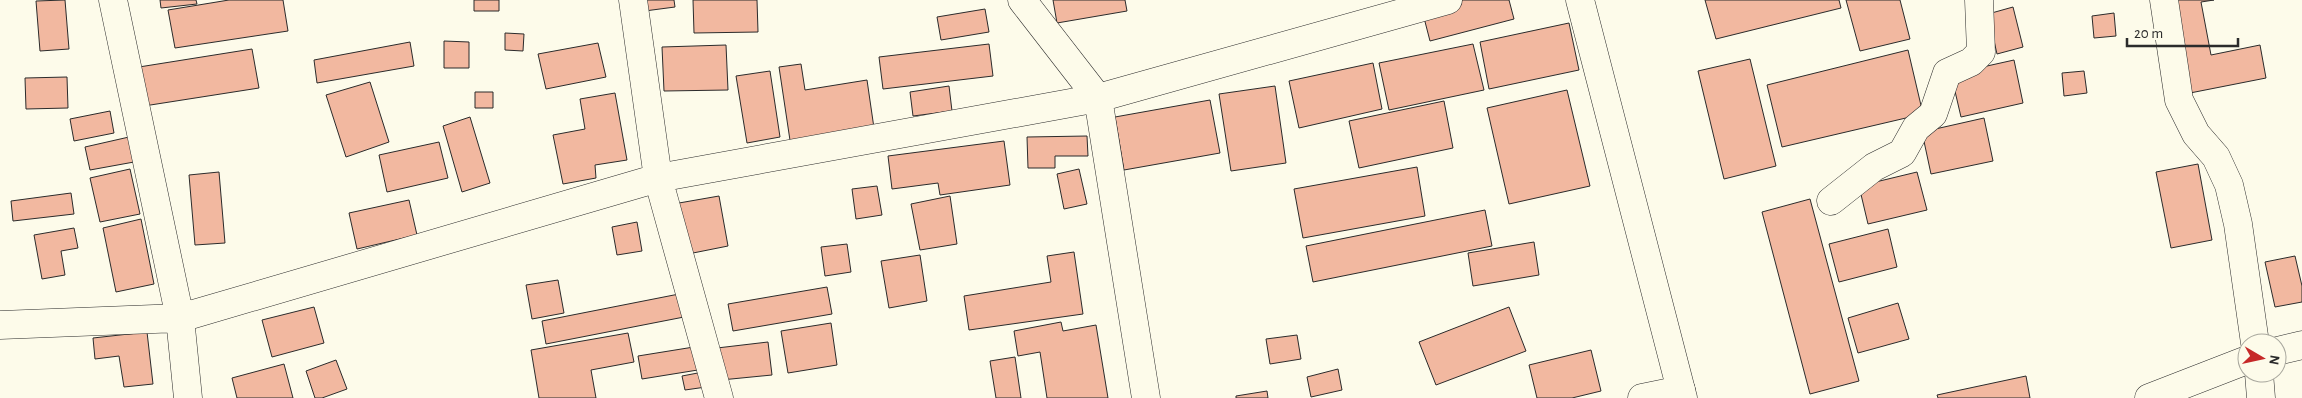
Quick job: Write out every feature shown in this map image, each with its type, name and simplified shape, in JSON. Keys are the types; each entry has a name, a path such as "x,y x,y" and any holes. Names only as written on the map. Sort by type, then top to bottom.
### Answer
{"main road":[{"path":"113,0 180,318 188,398"},
{"path":"633,0 658,178 719,398"},
{"path":"1022,0 1098,98 1146,398"},
{"path":"0,325 180,318 658,178 1098,98 1448,0"},
{"path":"1580,0 1682,394 1642,398"},
{"path":"1831,201 1874,166 1902,153 1916,128 1933,114 1947,73 1971,62 1981,52 1979,0"},
{"path":"2164,0 2179,100 2196,134 2216,157 2229,185 2238,224 2254,333"},
{"path":"2287,349 2302,345"},
{"path":"2149,398 2237,364"},
{"path":"2260,383 2261,398"}],"building":[{"path":"65,0 69,49 40,51 36,1"},
{"path":"160,0 196,0 197,4 161,8"},
{"path":"229,0 283,0 288,31 175,48 168,10"},
{"path":"474,0 499,0 499,11 474,11"},
{"path":"636,0 674,0 675,7 637,12"},
{"path":"693,0 757,0 758,32 694,33"},
{"path":"1053,0 1125,0 1127,11 1057,23"},
{"path":"1459,0 1509,0 1514,19 1430,41 1422,10"},
{"path":"1705,0 1839,0 1841,8 1716,39"},
{"path":"1846,0 1900,0 1910,39 1860,51"},
{"path":"2172,0 2214,0 2201,2 2211,55 2260,45 2266,78 2190,93"},
{"path":"2013,7 2023,47 1997,54 1988,14"},
{"path":"985,9 989,32 941,40 937,17"},
{"path":"2114,13 2116,36 2094,38 2092,16"},
{"path":"1569,23 1579,70 1489,89 1480,42"},
{"path":"505,33 524,34 523,51 505,50"},
{"path":"444,41 469,42 469,68 444,68"},
{"path":"410,42 414,66 317,83 314,60"},
{"path":"598,43 606,77 546,89 538,54"},
{"path":"989,44 993,76 883,89 879,57"},
{"path":"1473,44 1484,90 1389,110 1379,63"},
{"path":"726,45 728,90 664,91 662,47"},
{"path":"252,49 259,88 144,106 139,67"},
{"path":"1908,50 1923,114 1782,147 1767,85"},
{"path":"1750,59 1776,166 1724,179 1698,71"},
{"path":"2014,60 2023,103 1961,117 1951,74"},
{"path":"1373,63 1382,109 1299,128 1289,81"},
{"path":"801,64 805,90 867,80 875,135 791,147 779,67"},
{"path":"770,71 780,137 747,143 736,76"},
{"path":"2084,71 2087,93 2064,96 2062,73"},
{"path":"67,77 68,108 26,109 25,78"},
{"path":"370,82 389,142 346,157 326,95"},
{"path":"949,86 952,111 913,116 910,92"},
{"path":"1275,86 1286,163 1231,171 1219,94"},
{"path":"1567,90 1590,186 1509,204 1487,108"},
{"path":"475,92 493,92 493,108 475,108"},
{"path":"615,93 627,160 595,165 596,178 563,184 553,135 585,129 580,99"},
{"path":"1210,100 1220,153 1124,170 1115,117"},
{"path":"1444,101 1453,148 1359,168 1349,121"},
{"path":"110,111 114,133 74,141 70,119"},
{"path":"470,117 490,183 462,192 443,126"},
{"path":"1984,118 1993,161 1931,174 1922,132"},
{"path":"1087,136 1088,156 1055,156 1055,168 1028,168 1027,137"},
{"path":"129,137 134,162 90,170 85,147"},
{"path":"1004,141 1010,185 940,195 938,183 892,189 888,156"},
{"path":"439,142 448,178 387,192 379,155"},
{"path":"2198,164 2212,240 2171,248 2156,172"},
{"path":"1417,167 1425,216 1303,238 1294,189"},
{"path":"130,169 140,214 100,222 90,178"},
{"path":"1079,169 1087,204 1064,209 1057,174"},
{"path":"219,172 225,243 195,245 189,175"},
{"path":"1917,172 1927,210 1868,224 1859,186"},
{"path":"877,186 882,215 856,219 852,189"},
{"path":"71,193 74,214 13,221 11,201"},
{"path":"719,196 728,246 688,254 679,203"},
{"path":"950,196 957,244 920,250 911,204"},
{"path":"1810,199 1859,381 1810,394 1762,212"},
{"path":"409,200 417,235 357,249 349,213"},
{"path":"1485,210 1492,246 1313,282 1306,246"},
{"path":"141,219 154,284 116,292 103,228"},
{"path":"637,222 642,251 617,255 612,227"},
{"path":"74,228 78,248 61,251 65,275 42,279 34,235"},
{"path":"1888,229 1897,267 1839,282 1829,244"},
{"path":"1534,242 1539,275 1473,286 1468,253"},
{"path":"847,244 851,272 825,276 821,247"},
{"path":"1074,252 1083,314 969,330 964,296 1051,282 1047,256"},
{"path":"920,255 927,301 889,308 881,261"},
{"path":"2295,256 2302,286 2302,302 2275,307 2265,262"},
{"path":"558,280 564,313 532,319 526,285"},
{"path":"827,287 832,314 733,331 728,304"},
{"path":"679,294 684,317 546,344 542,321"},
{"path":"1898,303 1909,339 1858,353 1848,318"},
{"path":"314,307 324,343 272,357 262,320"},
{"path":"1509,307 1526,351 1436,385 1419,342"},
{"path":"1061,322 1063,331 1096,325 1108,398 1047,398 1040,352 1018,356 1014,331"},
{"path":"831,323 837,365 788,373 781,331"},
{"path":"147,332 153,384 124,387 119,356 95,359 93,338"},
{"path":"628,333 634,362 591,370 596,398 539,398 531,350"},
{"path":"1297,335 1301,359 1270,364 1266,339"},
{"path":"768,342 772,375 721,380 717,348"},
{"path":"700,346 704,369 642,379 638,356"},
{"path":"1591,350 1601,391 1572,398 1537,398 1529,365"},
{"path":"1015,357 1021,398 996,398 990,361"},
{"path":"336,360 347,389 322,398 315,398 306,371"},
{"path":"284,364 293,398 237,398 232,378"},
{"path":"1338,369 1342,390 1311,397 1307,377"},
{"path":"703,372 706,387 685,390 682,376"},
{"path":"2026,376 2030,398 1938,398 1937,395"},
{"path":"1267,391 1268,398 1236,398 1236,396"}]}
